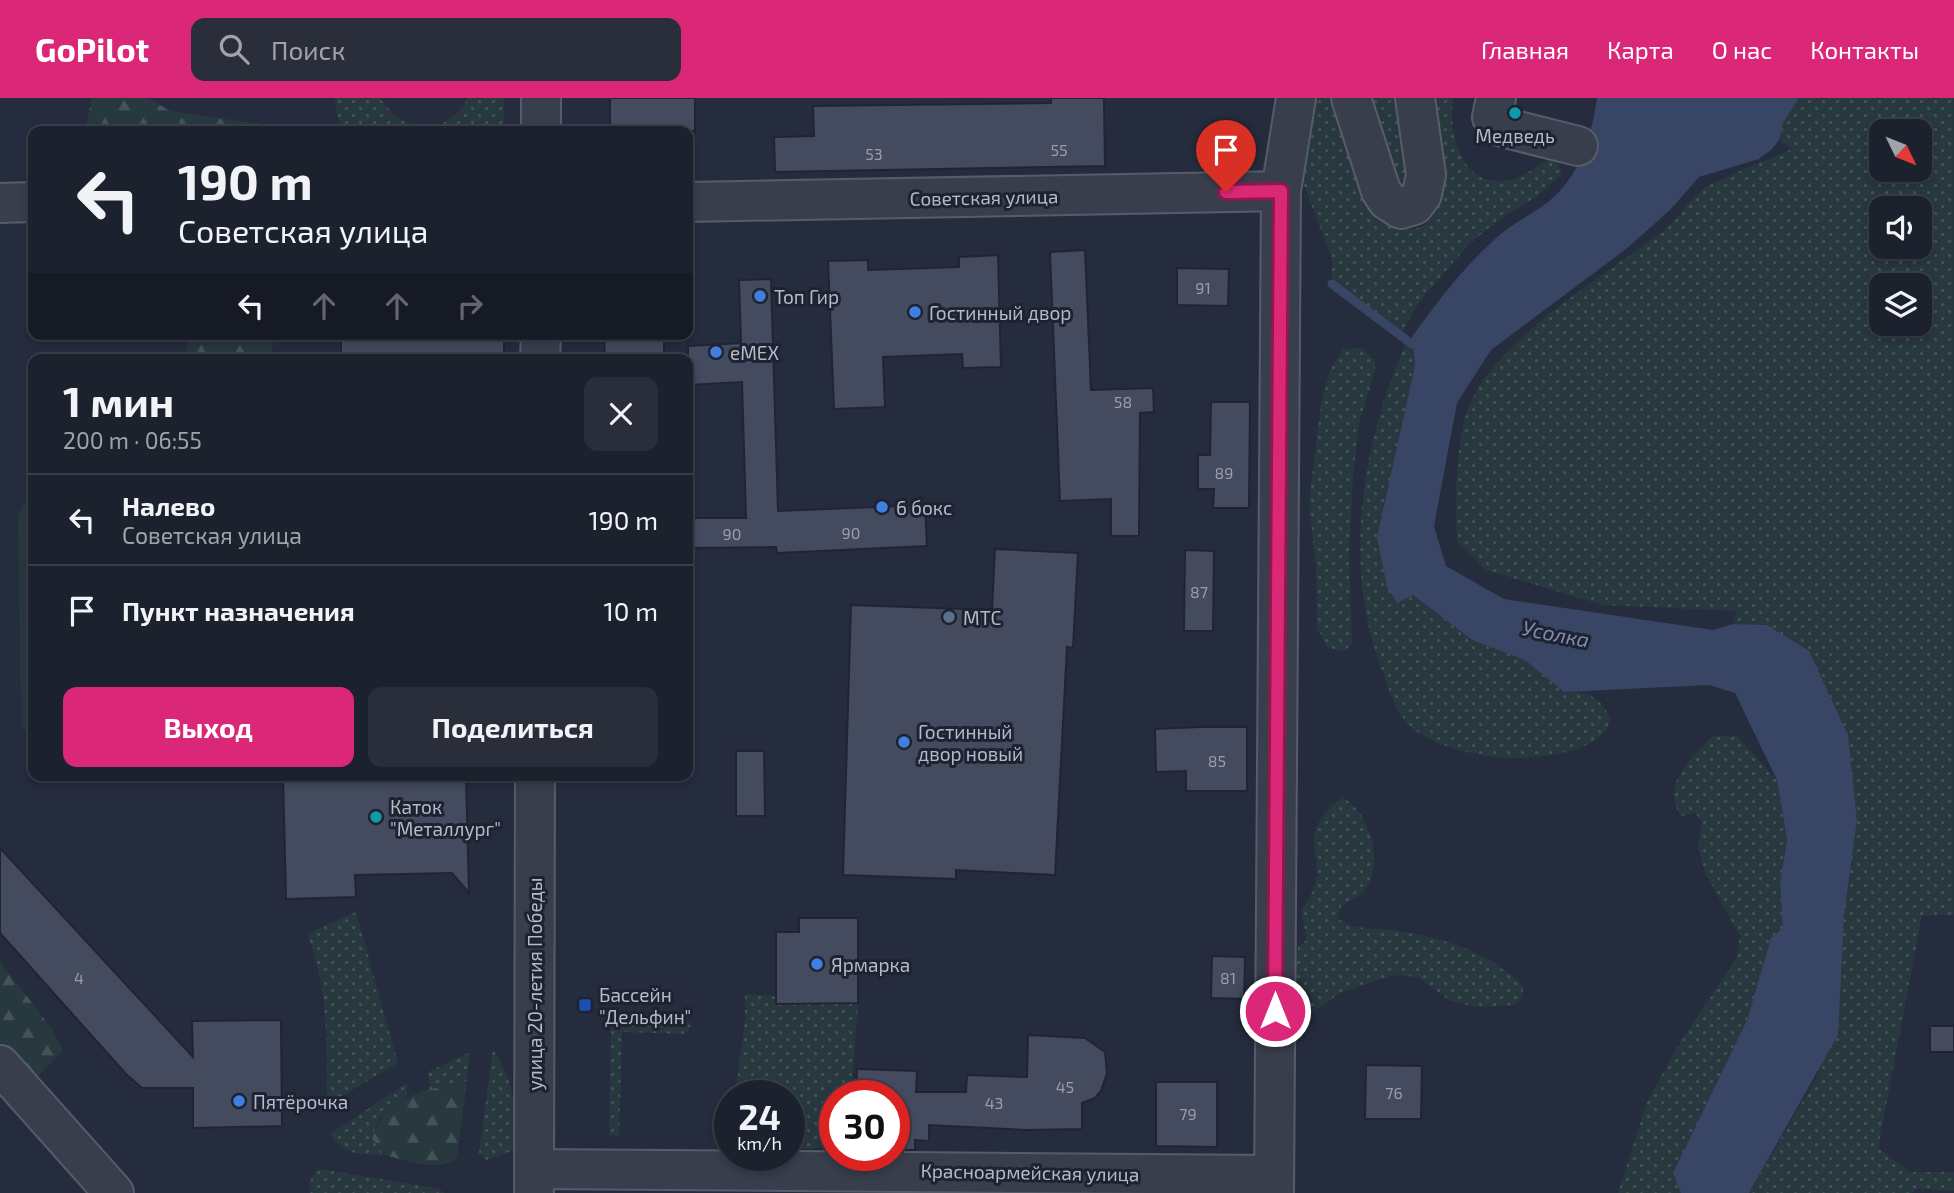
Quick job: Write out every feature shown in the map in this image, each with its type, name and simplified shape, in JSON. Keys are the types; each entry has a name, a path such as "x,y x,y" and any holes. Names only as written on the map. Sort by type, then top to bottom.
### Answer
{"street":[{"path":"541,98 541,126"},
{"path":"1274,1184 1281,191 1296,98"},
{"path":"1351,98 1381,191 1387,200 1401,209 1414,205 1426,185 1415,98"},
{"path":"1496,98 1492,117 1502,127 1578,146"},
{"name":"Советская улица","path":"693,202 1281,191"},
{"path":"0,202 28,202"},
{"name":"улица 20-летия Победы","path":"534,1181 535,781"},
{"path":"0,1065 114,1193"},
{"name":"Красноармейская улица","path":"534,1181 1274,1184"}],"green space":[{"path":"92,98 148,98 170,111 264,126 86,126"},
{"path":"334,98 380,98 395,117 417,126 340,126"},
{"path":"468,98 504,98 504,126 435,126 449,120"},
{"path":"1302,98 1340,98 1399,228 1413,229 1424,225 1432,217 1437,204 1428,98 1453,98 1456,144 1471,170 1482,178 1496,181 1514,179 1553,158 1558,162 1562,174 1536,197 1503,217 1470,243 1420,301 1400,335 1332,284 1332,259 1292,154"},
{"path":"1351,98 1415,98 1407,208"},
{"path":"1799,98 1954,98 1954,915 1922,915 1878,1148 1910,1172 1954,1172 1954,1191 1918,1189 1911,1193 1749,1193 1818,1075 1857,820 1848,735 1767,625 1733,624 1736,611 1603,605 1486,570 1457,542 1456,490 1462,431 1471,401 1487,376 1531,329 1664,230 1704,189 1792,149 1779,140 1783,123"},
{"path":"274,340 271,354 186,354 187,342"},
{"path":"1407,340 1412,344 1415,365 1377,537 1413,595 1472,640 1525,660 1564,692 1586,694 1602,704 1610,717 1607,729 1599,738 1586,745 1571,751 1538,757 1499,757 1472,753 1445,746 1421,734 1406,722 1394,703 1371,635 1363,592 1360,549 1368,464 1378,421"},
{"path":"1362,348 1375,360 1375,371 1359,424 1353,475 1349,552 1352,643 1344,652 1328,648 1317,628 1316,567 1309,503 1321,403 1330,370 1343,349"},
{"path":"28,501 28,735 21,726 18,517 21,506"},
{"path":"1713,736 1737,736 1777,780 1787,840 1780,883 1783,928 1771,938 1747,1020 1673,1173 1681,1193 1618,1193 1647,1102 1676,1049 1736,959 1740,936 1706,875 1698,848 1702,822 1695,813 1681,816 1675,805 1676,783 1681,773"},
{"path":"1343,798 1353,805 1367,827 1372,840 1374,868 1364,891 1341,906 1337,918 1359,927 1433,938 1482,956 1524,987 1521,999 1515,1005 1476,1007 1450,1001 1418,977 1394,975 1340,993 1310,1015 1304,1008 1296,984 1298,947 1307,940 1301,911 1315,885 1317,875 1314,836 1322,816"},
{"path":"356,912 398,1063 327,1105 323,997 320,976 307,934"},
{"path":"0,961 52,1029 63,1051 38,1076 28,1074 0,1042"},
{"path":"745,994 776,996 776,1004 858,1003 852,1080 819,1080 819,1148 805,1149 805,1080 737,1080 745,1021"},
{"path":"611,1014 684,1017 691,1027 685,1034 622,1032 619,1136 609,1135"},
{"path":"493,1049 510,1084 517,1127 512,1151 487,1160 479,1153"},
{"path":"470,1052 467,1081 430,1090 428,1072"},
{"path":"467,1081 457,1157 442,1165 432,1165 384,1155 372,1138 379,1123 398,1103 410,1096"},
{"path":"407,1083 407,1096 379,1119 372,1137 384,1155 353,1152 335,1141 330,1134"},
{"path":"320,1169 439,1189 445,1193 310,1193 311,1180"}],"water":[{"name":"Усолка","path":"1597,98 1799,98 1783,123 1779,140 1772,149 1759,159 1699,177 1670,210 1626,249 1491,350 1457,403 1434,526 1446,566 1504,599 1713,630 1733,624 1767,625 1809,651 1848,735 1857,820 1844,915 1838,1035 1749,1193 1681,1193 1673,1173 1747,1020 1771,938 1783,928 1780,883 1787,840 1777,780 1735,693 1709,685 1564,692 1525,660 1472,640 1413,595 1397,603 1387,587 1377,537 1415,365 1412,337 1483,250 1559,192 1582,155"}],"building":[{"path":"610,98 695,98 695,131 693,126 610,126"},
{"path":"1051,98 1104,98 1105,166 775,172 774,137 814,136 813,106 1051,103"},
{"path":"1085,250 1091,390 1153,388 1154,412 1140,413 1139,536 1111,536 1111,499 1060,501 1050,252"},
{"name":"Гостинный двор","path":"998,255 1001,367 963,368 962,354 883,357 885,407 834,409 828,261 868,260 868,270 959,267 959,257"},
{"path":"1177,268 1229,269 1228,306 1177,305"},
{"path":"771,279 778,511 925,505 927,546 777,553 776,547 693,548 693,518 746,518 742,382 693,385 693,354 688,354 688,346 741,343 739,280"},
{"path":"341,340 504,340 504,354 341,354"},
{"path":"604,340 664,340 664,354 605,354"},
{"path":"1211,402 1250,402 1249,508 1213,508 1214,489 1198,489 1198,455 1210,455"},
{"path":"995,549 1078,553 1073,648 1067,647 1055,875 956,870 956,879 843,875 851,605 992,610"},
{"path":"1185,550 1214,551 1213,631 1184,631"},
{"path":"1247,727 1247,791 1186,791 1186,771 1156,772 1155,729"},
{"path":"736,751 764,751 765,816 736,816"},
{"name":"Каток \"Металлург\"","path":"283,781 466,781 469,893 452,873 355,875 356,897 286,899"},
{"path":"0,848 193,1057 192,1021 281,1020 282,1126 193,1128 193,1088 142,1088 126,1074 0,933"},
{"name":"Ярмарка","path":"799,918 858,918 858,1003 776,1004 776,932 799,932"},
{"path":"1212,956 1245,957 1244,999 1211,998"},
{"path":"1930,1026 1954,1026 1954,1052 1930,1052"},
{"path":"1028,1035 1085,1038 1105,1052 1107,1073 1101,1091 1095,1098 1082,1103 1082,1129 1026,1130 929,1125 929,1141 915,1140 915,1150 910,1150 910,1080 857,1080 857,1069 917,1071 916,1092 966,1092 967,1075 1027,1077"},
{"path":"1366,1065 1422,1066 1421,1119 1365,1119"},
{"path":"1156,1082 1217,1082 1217,1147 1156,1146"}],"waterway":[{"path":"1332,284 1412,344"}],"place":[{"name":"Медведь","path":"1515,113"},
{"name":"Топ Гир","path":"760,296"},
{"name":"Гостинный двор","path":"915,312"},
{"name":"eMEX","path":"716,352"},
{"name":"6 бокс","path":"882,507"},
{"name":"МТС","path":"949,617"},
{"name":"Гостинный двор новый","path":"904,742"},
{"name":"Каток \"Металлург\"","path":"376,817"},
{"name":"Ярмарка","path":"817,964"},
{"name":"Бассейн \"Дельфин\"","path":"585,1005"},
{"name":"Пятёрочка","path":"239,1101"}],"route":[{"path":"1226,192 1281,191 1275,1011"}]}
